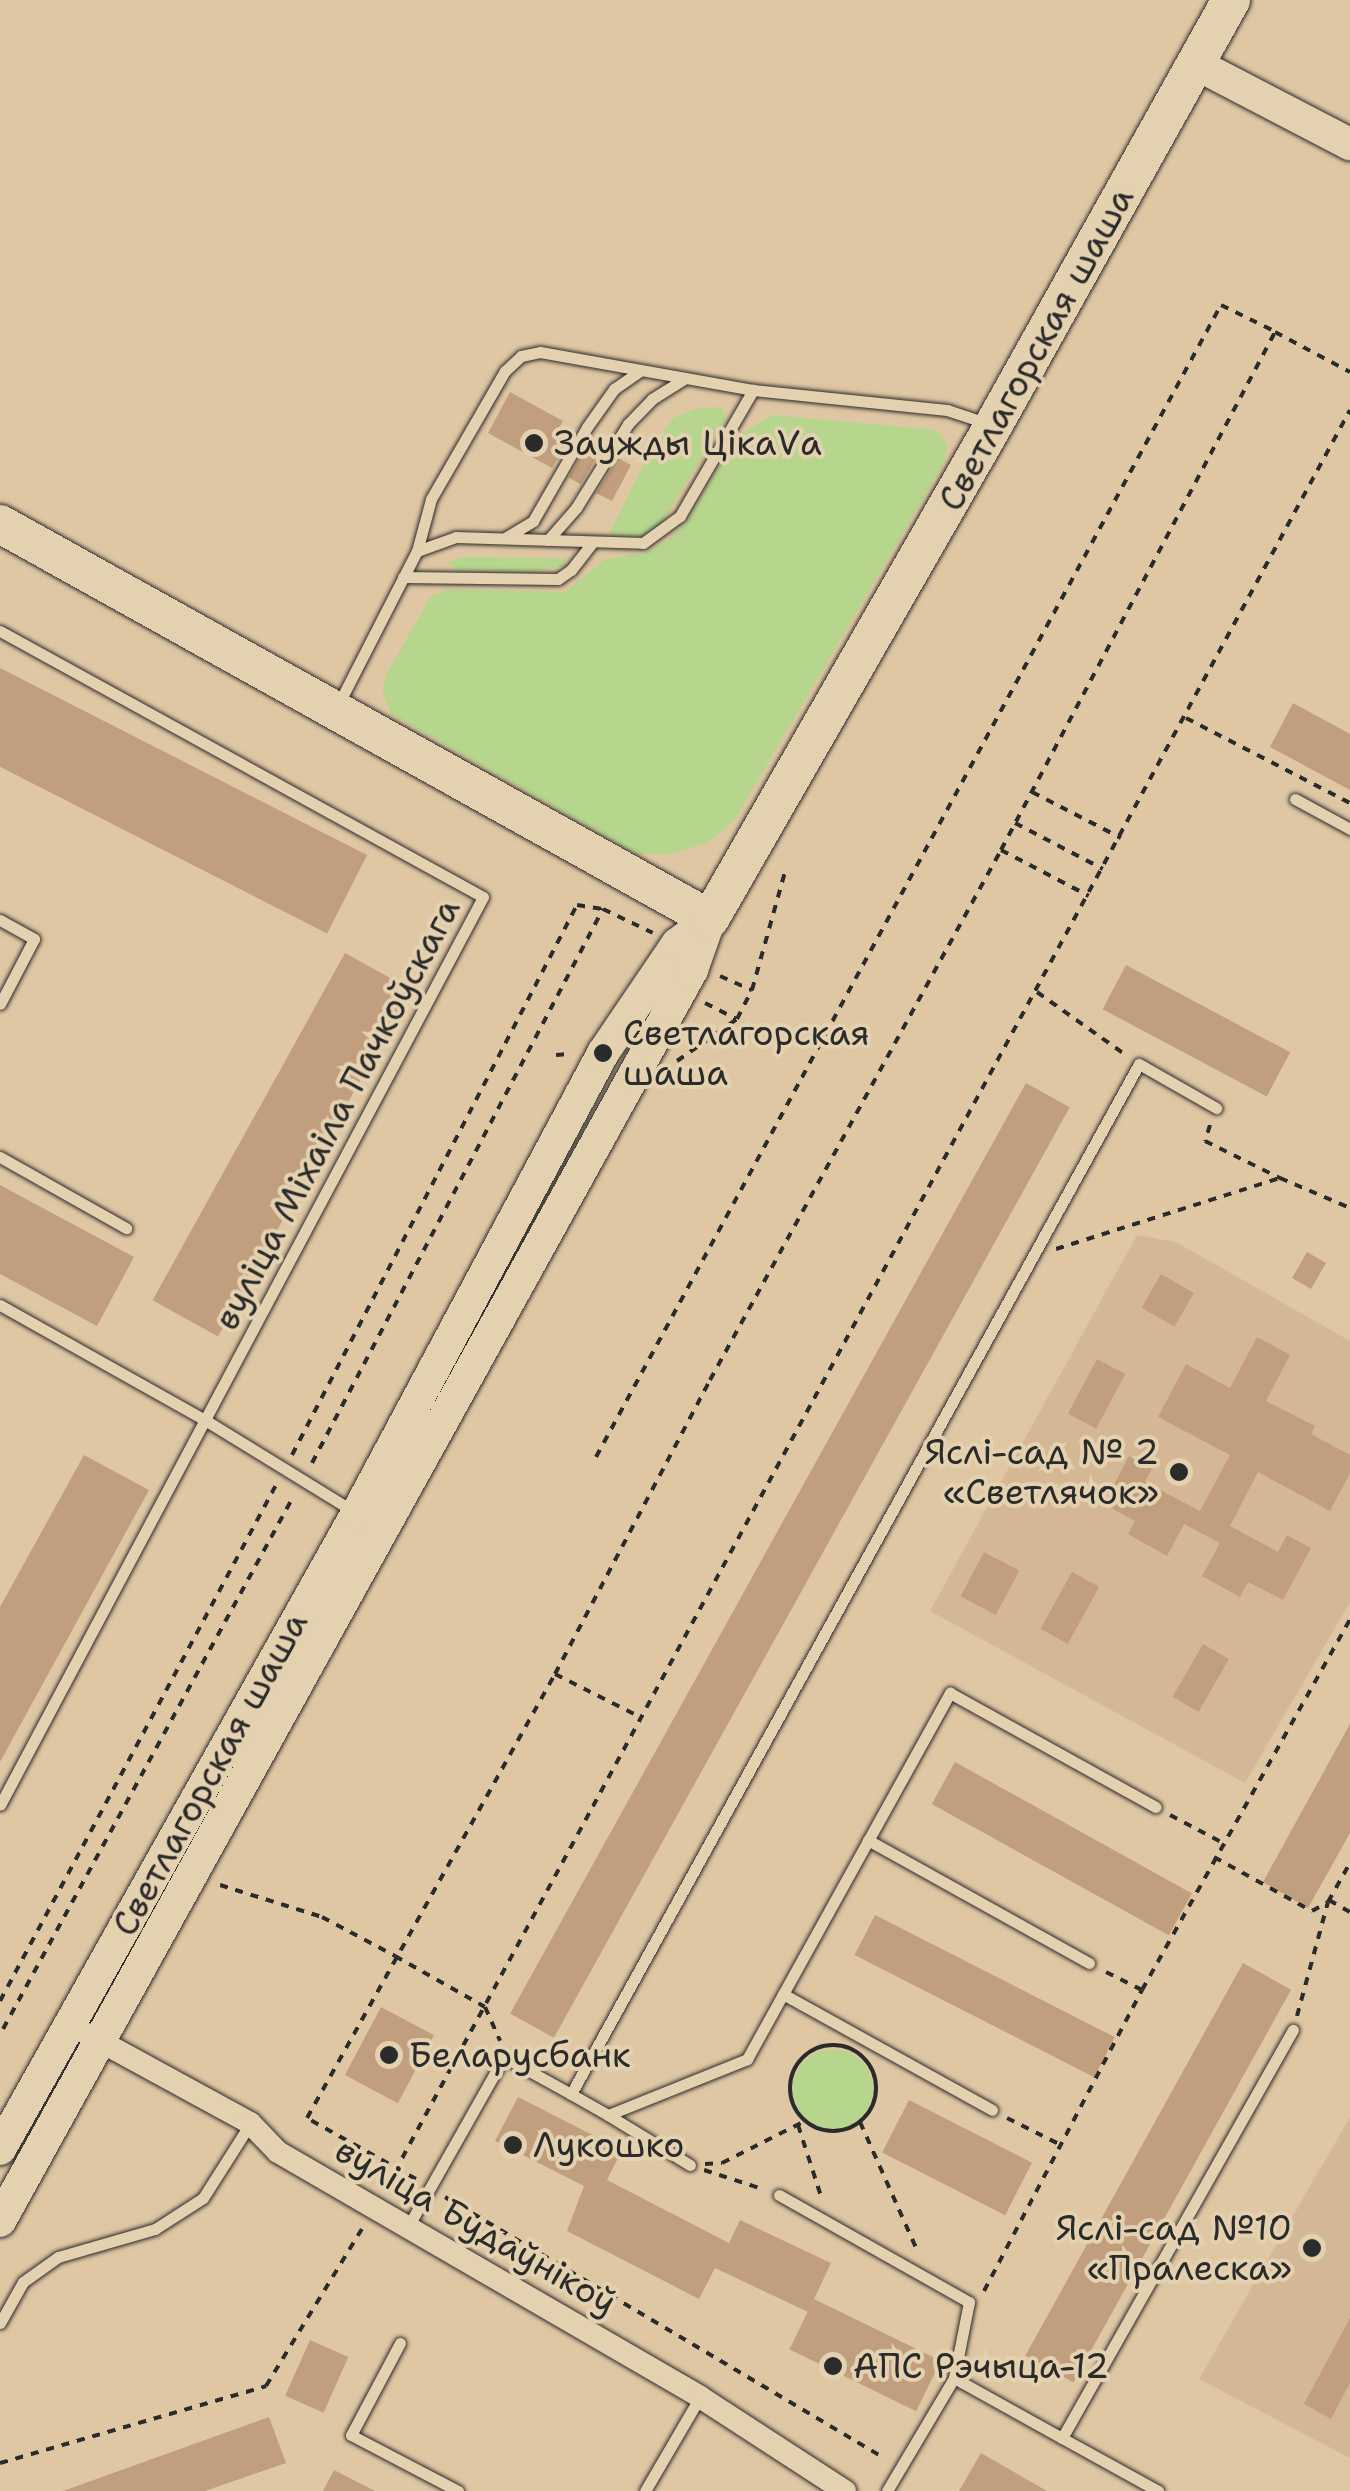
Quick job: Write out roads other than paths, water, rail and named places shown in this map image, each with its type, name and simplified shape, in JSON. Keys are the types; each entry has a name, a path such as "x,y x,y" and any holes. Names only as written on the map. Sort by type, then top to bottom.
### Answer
{"main road":[{"name":"Светлагорская шаша","path":"0,2149 357,1513 604,1053 677,944 710,919 993,426 1230,0"},
{"path":"1196,64 1350,144"},
{"path":"0,524 710,919 692,970 0,2221"}],"street":[{"name":"вуліца Будаўнікоў","path":"70,2026 250,2124 278,2152 700,2397 844,2491"}],"lane":[{"path":"336,710 417,551 431,499 505,371 521,356 540,352 682,380 946,410 993,426"},
{"path":"505,538 533,521 586,427 614,389 640,371"},
{"path":"548,540 576,508 628,424 652,399 682,380"},
{"path":"417,551 456,537 644,543 680,516 753,390"},
{"path":"403,577 558,579 571,570 592,543"},
{"name":"вуліца Міхаіла Пачкоўскага","path":"0,632 483,897 205,1420"},
{"path":"1295,800 1350,830"},
{"path":"0,920 34,939 0,1004"},
{"path":"571,2094 1139,1064 1216,1108"},
{"path":"0,1158 126,1228"},
{"path":"0,1305 205,1420 357,1513"},
{"path":"0,1805 205,1420"},
{"path":"608,2115 747,2059 950,1692 1156,1807"},
{"path":"868,1840 1088,1962"},
{"path":"783,1994 992,2110"},
{"path":"1062,2438 1293,2030"},
{"path":"409,2225 504,2057 690,2166"},
{"path":"0,2323 22,2282 58,2258 155,2228 203,2198 250,2124"},
{"path":"779,2195 970,2302 954,2378 887,2491"},
{"path":"400,2343 351,2436 458,2491"},
{"path":"954,2378 1158,2491"},
{"path":"645,2491 700,2397"}],"place":[{"name":"Заужды ЦікаVа","path":"534,443"},
{"name":"Светлагорская шаша","path":"603,1053"},
{"name":"Яслі-сад № 2 «Светлячок»","path":"1179,1472"},
{"name":"Беларусбанк","path":"389,2055"},
{"name":"Лукошко","path":"513,2145"},
{"name":"Яслі-сад №10 «Пралеска»","path":"1312,2248"},
{"name":"АПС Рэчыца-12","path":"833,2366"}]}
